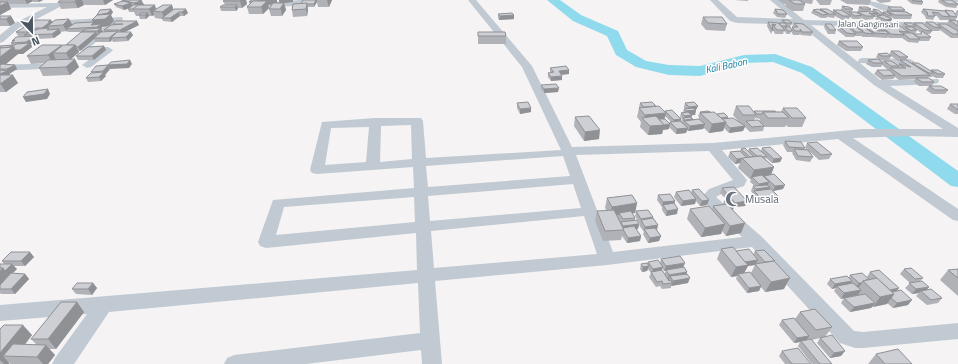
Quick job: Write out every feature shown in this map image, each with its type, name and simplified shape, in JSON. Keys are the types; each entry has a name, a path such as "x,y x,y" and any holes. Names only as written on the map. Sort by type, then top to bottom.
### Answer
{"street":[{"path":"0,40 18,25 69,0"},
{"path":"250,6 294,4 303,2 304,0"},
{"path":"472,0 484,12 527,66 564,152 607,259"},
{"name":"Jalan Ganginsari","path":"714,0 732,19 737,20 876,25 958,25"},
{"path":"774,0 878,83 958,133"},
{"path":"864,0 884,8 903,12 924,24"},
{"path":"948,0 958,0"},
{"path":"0,6 58,5"},
{"path":"18,25 119,19 84,47 86,50 108,50 79,65"},
{"path":"852,61 910,62"},
{"path":"0,68 79,65 102,66"},
{"path":"878,83 934,81"},
{"path":"432,364 423,228 419,162 417,121 326,125 316,170 419,162 564,152 713,147 862,133 958,133"},
{"path":"373,166 375,122"},
{"path":"841,135 958,216"},
{"path":"713,147 740,180 736,185 710,194 709,197 711,201 756,241 847,337 854,340 863,340 958,331"},
{"path":"570,180 278,203 266,242 579,212"},
{"path":"0,313 104,305 607,259 756,241"},
{"path":"62,364 104,305"},
{"path":"234,364 430,340"}],"building":[{"path":"61,0 77,0 74,2 58,2"},
{"path":"122,0 138,0 142,1 134,3"},
{"path":"225,0 241,0 223,1"},
{"path":"251,0 261,0 249,2"},
{"path":"276,0 276,1 264,1"},
{"path":"303,0 316,0 314,4 301,4"},
{"path":"789,0 799,0 805,4 795,4"},
{"path":"912,0 921,0 923,2 914,1"},
{"path":"942,0 951,0 958,4 948,4"},
{"path":"123,1 131,3 122,6 114,4"},
{"path":"253,1 267,1 261,7 247,7"},
{"path":"0,2 8,2 0,6"},
{"path":"273,3 284,3 280,9 269,9"},
{"path":"307,3 306,9 292,10 293,4"},
{"path":"144,4 138,5 134,9 128,9 133,5"},
{"path":"138,5 155,5 149,9 133,9"},
{"path":"163,5 172,5 162,12 153,11"},
{"path":"223,5 237,5 235,7 220,7"},
{"path":"842,6 849,7 853,9 846,9"},
{"path":"859,7 867,7 871,9 863,9"},
{"path":"888,7 901,7 905,10 892,10"},
{"path":"111,9 108,13 97,15 100,10"},
{"path":"174,9 186,9 170,18 162,18"},
{"path":"775,9 783,10 787,14 778,14"},
{"path":"818,9 828,14 823,15 813,10"},
{"path":"820,9 827,9 836,14 829,14"},
{"path":"873,9 878,10 884,14 879,14"},
{"path":"923,9 945,11 950,17 932,12 935,16 928,16 928,13"},
{"path":"833,10 841,10 851,16 843,16"},
{"path":"945,10 953,11 957,17 950,16"},
{"path":"871,11 878,14 869,13 875,16 866,16 857,12"},
{"path":"887,11 906,12 912,15 895,15"},
{"path":"849,12 856,12 862,15 855,16"},
{"path":"883,12 887,12 892,15 888,15"},
{"path":"142,13 148,13 145,15 139,15"},
{"path":"512,13 514,15 500,16 498,14"},
{"path":"111,14 105,19 92,20 97,15"},
{"path":"883,15 892,19 886,20 877,16"},
{"path":"0,16 11,16 6,19 0,19"},
{"path":"703,17 722,17 727,24 708,23"},
{"path":"69,19 63,25 48,26 55,20"},
{"path":"36,20 51,20 42,28 36,28 31,32 16,32"},
{"path":"782,20 788,20 792,23 786,23"},
{"path":"949,20 958,21 958,26"},
{"path":"116,21 137,21 120,30 104,30 111,25 123,24 113,24"},
{"path":"93,22 91,25 101,24 97,27 66,29 75,23"},
{"path":"768,22 778,23 785,30 777,30 773,25 776,25 772,24 773,31"},
{"path":"926,22 933,22 941,28 934,27"},
{"path":"779,23 785,23 787,26 781,26"},
{"path":"794,23 803,24 813,32 802,32 800,29 801,31 795,31 792,27 798,27"},
{"path":"904,23 911,23 916,26 909,26"},
{"path":"914,23 922,23 932,31 924,30"},
{"path":"825,24 831,24 836,30 830,30"},
{"path":"891,24 897,24 909,32 899,31 904,35 891,34 886,30 877,30 872,26 880,26 884,29 897,28"},
{"path":"938,24 946,24 958,31 958,34 953,34"},
{"path":"856,25 861,25 874,34 865,33"},
{"path":"839,26 848,27 856,34 847,33"},
{"path":"849,26 855,26 863,32 856,32"},
{"path":"863,26 870,26 878,31 886,31 889,34 875,33"},
{"path":"785,27 790,27 792,31 788,31"},
{"path":"905,27 912,27 917,30 912,31"},
{"path":"49,28 47,30 59,29 52,34 24,35 38,29"},
{"path":"101,28 97,31 82,31 86,29"},
{"path":"118,31 109,38 94,38 101,32"},
{"path":"922,31 931,37 918,37 914,34 921,34"},
{"path":"81,32 96,32 78,47 75,45 66,45"},
{"path":"117,32 131,32 126,37 111,38"},
{"path":"478,32 505,32 506,36 478,36"},
{"path":"903,33 912,33 920,39 910,39"},
{"path":"37,36 26,42 11,43 16,37"},
{"path":"839,41 857,41 863,47 848,47"},
{"path":"30,43 20,50 15,50 13,47 16,44"},
{"path":"13,45 10,47 0,48 0,46"},
{"path":"42,45 62,45 48,55 27,56"},
{"path":"63,45 75,45 66,53 53,53"},
{"path":"104,46 92,56 76,56 88,47"},
{"path":"13,47 0,57 0,48"},
{"path":"891,51 899,51 908,57 900,57"},
{"path":"887,53 891,56 882,56 878,54"},
{"path":"75,59 66,67 39,68 48,60"},
{"path":"878,59 883,63 874,63 868,60"},
{"path":"130,60 127,64 108,65 111,62"},
{"path":"900,60 906,60 930,75 902,76 890,68 906,68 899,64 911,67"},
{"path":"884,61 891,61 899,66 891,66"},
{"path":"912,63 918,63 934,73 929,73"},
{"path":"0,65 15,65 7,69 0,69"},
{"path":"108,65 103,71 91,72 96,66"},
{"path":"566,66 569,70 559,71 562,76 551,77 548,73 554,72 550,68"},
{"path":"0,70 7,71 0,74"},
{"path":"877,70 889,70 895,75 884,76"},
{"path":"931,70 938,70 945,74 938,74"},
{"path":"104,72 99,77 86,78 91,73"},
{"path":"0,75 13,75 0,84"},
{"path":"916,78 929,78 934,82 922,82"},
{"path":"556,84 559,88 544,89 541,85"},
{"path":"929,86 941,86 948,90 935,90"},
{"path":"48,89 44,94 23,97 27,92"},
{"path":"528,102 531,108 520,109 517,103"},
{"path":"652,102 656,106 644,107 640,103"},
{"path":"694,102 698,106 689,107 685,103"},
{"path":"950,104 958,104 958,110"},
{"path":"659,106 666,113 645,115 639,108"},
{"path":"736,106 749,106 756,115 743,115"},
{"path":"693,108 696,110 686,111 684,109"},
{"path":"783,108 797,108 806,118 792,118"},
{"path":"672,110 681,119 674,120 665,111"},
{"path":"754,111 776,112 763,112 762,114 757,114"},
{"path":"688,112 692,115 685,116 681,113"},
{"path":"714,112 726,122 712,124 700,113"},
{"path":"763,112 783,112 789,118 768,118"},
{"path":"724,113 728,117 721,118 717,114"},
{"path":"589,116 600,130 585,132 575,117"},
{"path":"656,116 664,125 650,126 642,118"},
{"path":"690,117 693,119 685,120 683,118"},
{"path":"733,118 745,126 730,128 722,119"},
{"path":"659,119 665,119 670,124 664,125"},
{"path":"699,119 705,124 690,126 684,121"},
{"path":"758,120 764,126 752,127 746,121"},
{"path":"680,121 688,128 677,129 670,122"},
{"path":"785,141 801,142 805,148 789,147"},
{"path":"817,142 832,154 821,155 807,143"},
{"path":"770,147 782,158 774,159 762,148"},
{"path":"745,148 754,157 750,157 741,149"},
{"path":"757,148 767,156 757,156 749,149"},
{"path":"794,149 808,150 813,157 798,156"},
{"path":"740,151 747,158 737,159 730,152"},
{"path":"761,156 774,167 754,170 742,158"},
{"path":"774,174 785,185 775,186 764,176"},
{"path":"762,175 769,182 759,184 752,177"},
{"path":"767,185 770,187 756,189 753,186"},
{"path":"734,187 747,201 735,203 722,188"},
{"path":"699,189 709,200 702,201 692,190"},
{"path":"771,189 778,196 761,198 754,191"},
{"path":"689,190 696,199 683,201 676,192"},
{"path":"670,194 675,201 663,202 658,195"},
{"path":"632,195 637,203 612,207 607,198"},
{"path":"730,200 735,205 729,206 724,201"},
{"path":"674,203 678,209 667,211 663,205"},
{"path":"727,204 745,223 730,226 713,206"},
{"path":"709,206 725,224 705,228 690,209"},
{"path":"614,210 624,230 605,231 597,211"},
{"path":"648,210 653,217 641,219 636,211"},
{"path":"631,211 635,218 623,219 619,213"},
{"path":"653,218 658,225 645,227 641,220"},
{"path":"637,220 639,224 623,226 621,222"},
{"path":"634,226 641,236 628,238 623,228"},
{"path":"655,228 661,236 650,238 644,229"},
{"path":"733,247 748,265 736,267 721,249"},
{"path":"749,249 758,260 745,262 736,251"},
{"path":"764,250 775,261 765,262 755,251"},
{"path":"11,252 30,252 21,261 2,261"},
{"path":"680,256 685,263 666,266 661,259"},
{"path":"658,260 663,267 653,269 648,262"},
{"path":"774,261 790,278 771,282 755,264"},
{"path":"647,263 649,266 643,267 641,264"},
{"path":"0,264 12,264 5,271 3,268 0,268"},
{"path":"684,267 687,272 669,275 666,270"},
{"path":"911,268 923,278 915,279 904,269"},
{"path":"958,269 958,278 948,270"},
{"path":"662,270 672,283 663,284 662,281 657,282 651,272"},
{"path":"879,270 899,288 890,290 870,272"},
{"path":"750,272 761,286 749,288 738,274"},
{"path":"11,273 25,274 11,289 0,289 0,285"},
{"path":"862,273 869,279 863,281 862,283 859,283 850,275"},
{"path":"687,274 690,278 673,281 670,276"},
{"path":"847,276 852,281 835,284 830,279"},
{"path":"877,278 894,294 880,297 863,281"},
{"path":"922,281 929,287 916,289 909,283"},
{"path":"77,283 93,283 88,289 72,289"},
{"path":"853,283 861,290 844,293 837,286"},
{"path":"931,289 942,298 931,300 921,291"},
{"path":"901,290 912,300 897,303 891,298 894,294 892,292"},
{"path":"865,294 875,303 854,307 844,298"},
{"path":"61,302 77,302 48,339 31,339"},
{"path":"815,309 832,327 816,330 800,312"},
{"path":"794,318 809,336 797,338 782,320"},
{"path":"4,325 23,325 0,353 0,329"},
{"path":"832,335 845,351 834,353 820,338"},
{"path":"811,339 832,364 820,364 801,341"},
{"path":"13,344 46,345 37,357 3,356"},
{"path":"798,348 811,364 792,364 782,351"},
{"path":"898,349 912,364 885,364 876,354"}],"waterway":[{"name":"Kali Babon","path":"553,0 577,18 613,34 621,52 641,64 669,70 700,71 744,59 775,58 807,70 958,181"}],"place":[{"name":"Musala","path":"733,199"}]}
